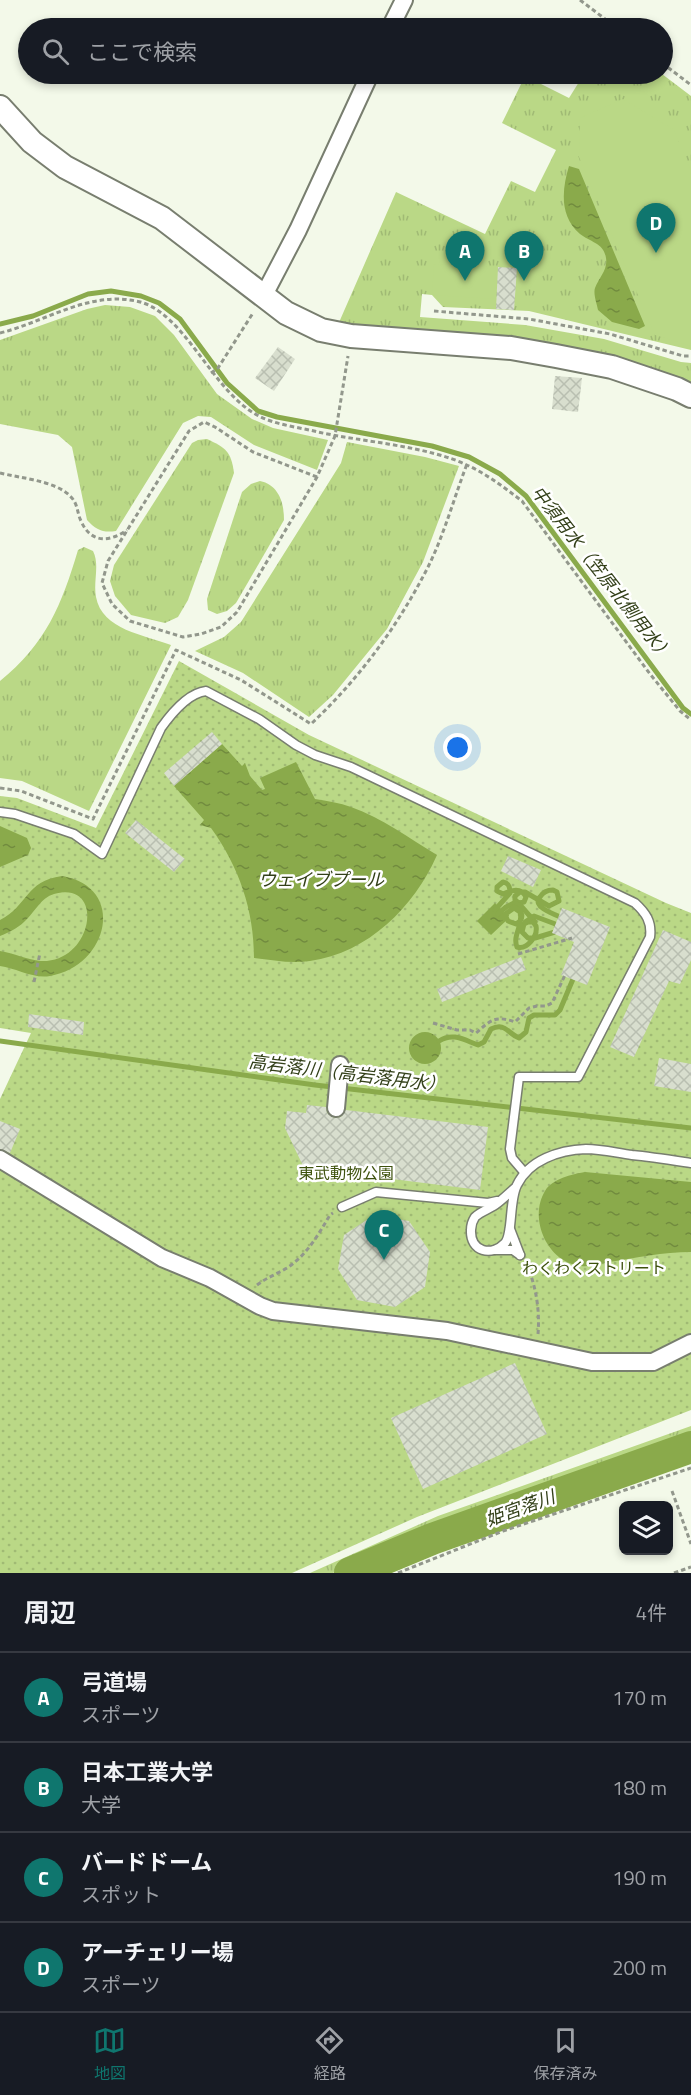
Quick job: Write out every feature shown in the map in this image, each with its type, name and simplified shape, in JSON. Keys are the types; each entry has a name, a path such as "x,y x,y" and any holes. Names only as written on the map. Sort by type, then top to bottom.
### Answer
{"street":[{"path":"395,18 404,0"},
{"path":"259,304 298,230 364,84"},
{"path":"0,107 32,142 65,167 162,218 259,304 286,313 321,330 351,336 522,350 612,367 691,396"},
{"path":"336,1108 340,1065"},
{"path":"0,1159 162,1258 210,1278 246,1299 273,1311 447,1331 592,1362 652,1362 691,1343"}],"lane":[{"path":"0,812 15,814 74,834 102,854 161,728 170,715 198,692 206,691 260,719 296,745 315,755 351,767 635,903 645,913 650,923 650,938 578,1077 519,1077 510,1149 512,1158 524,1172"},
{"path":"486,1251 499,1248 507,1240 516,1187 524,1172 539,1160 558,1153 586,1149 691,1163"},
{"path":"471,1227 475,1218 516,1187"},
{"path":"342,1207 376,1192 488,1203 505,1196"},
{"path":"459,1200 471,1207 473,1214 471,1239 476,1247 486,1251 513,1250 520,1255"},
{"path":"510,1228 520,1255"}],"path":[{"path":"579,0 603,18"},
{"path":"673,71 691,85"},
{"path":"0,333 88,303 104,300 136,301 159,310 178,329 223,386 256,414 275,422 335,436 427,452 467,464 498,482 522,501 650,674 680,711 691,720"},
{"path":"211,373 218,368 259,304"},
{"path":"434,311 529,318 610,334 683,356 691,356"},
{"path":"317,477 253,452 204,422 189,431 108,561 102,583 112,604 130,621 183,637 201,634 220,627 237,612 317,477 335,436 351,336"},
{"path":"0,788 21,791 93,819 176,651 241,680 311,724 337,700 391,632 429,565 467,464"},
{"path":"0,473 55,486 70,496 78,508 81,522 92,535 103,540 115,538 128,529"},
{"path":"518,954 572,938"},
{"path":"34,982 40,953"},
{"path":"433,1023 476,1033 490,1020 501,1019 515,1022 529,1008 552,1003 565,975"},
{"path":"246,1299 256,1285 287,1268 303,1256 317,1239 330,1215 342,1207"},
{"path":"520,1255 532,1277 539,1316 535,1350"},
{"path":"398,1573 503,1531 691,1468"},
{"path":"672,1491 689,1533 691,1544"},
{"path":"674,1573 691,1567"}],"green space":[{"path":"673,82 691,96 691,350 529,311 443,307 432,295 422,294 420,317 525,325 604,339 691,363 691,386 337,327 396,192 485,234 511,181 535,192 556,150 502,123 521,84 541,84 569,98 578,84"},
{"path":"623,99 674,130 691,171 691,346 655,335 579,157 580,118"},
{"path":"434,264 498,267 496,299 432,295"},
{"path":"105,305 130,307 155,316 174,335 217,394 252,419 273,428 328,440 317,470 254,445 211,417 198,416 183,423 116,531 107,532 94,526 87,520 72,447 58,435 0,424 0,340 87,309"},
{"path":"207,439 226,451 234,473 188,600 178,617 165,623 131,615 115,596 110,581 114,565 192,443"},
{"path":"347,442 459,466 423,562 387,629 333,695 309,717 243,673 195,651 224,637 241,622 341,463"},
{"path":"260,481 272,486 276,491 283,507 284,520 236,603 227,611 217,614 208,610 207,599 242,492 251,484"},
{"path":"84,547 93,551 95,556 96,597 107,617 126,630 171,645 89,811 22,781 0,778 0,681 16,667 41,638 66,588 78,550"},
{"name":"東武動物公園","path":"179,661 309,735 691,913 691,1410 417,1517 292,1573 0,1573 0,1099 31,1033 0,1028 0,796 17,798 96,828"},
{"path":"691,1426 691,1440 425,1535 333,1573 310,1573 438,1516"},
{"path":"691,1453 691,1463 503,1526 391,1573 362,1573 458,1532"}],"water":[{"path":"569,166 579,169 645,326 639,329 612,322 598,310 595,290 604,270 605,253 600,246 580,234 568,219 564,193"},
{"name":"ウェイブプール","path":"222,744 242,766 245,763 250,776 262,790 265,789 260,778 296,762 315,799 342,804 374,817 437,855 416,892 387,924 370,938 331,956 296,962 254,958 248,906 230,858 211,828 200,825 204,820 174,786"},
{"path":"0,826 27,838 31,848 28,855 0,867"},
{"path":"62,876 83,883 96,895 102,910 102,926 97,943 86,958 70,969 50,976 31,975 0,966 0,951 40,961 58,958 72,950 82,937 87,923 87,909 81,899 71,893 49,896 21,924 0,936 0,920 16,908 41,883"},
{"path":"495,903 509,918 491,935 477,921"},
{"path":"425,1032 436,1037 441,1048 436,1059 425,1064 414,1059 409,1048 414,1037"},
{"path":"585,1172 691,1182 691,1252 650,1255 588,1266 569,1263 559,1257 544,1238 540,1226 540,1202 552,1183"}],"building":[{"path":"498,267 517,268 514,310 496,309"},
{"path":"278,347 295,359 274,391 255,378"},
{"path":"555,376 582,378 578,412 552,409"},
{"path":"212,732 222,744 174,786 164,773"},
{"path":"136,820 185,859 174,872 125,833"},
{"path":"508,856 541,870 533,887 501,871"},
{"path":"562,908 610,927 587,985 561,975 574,942 552,933"},
{"path":"663,930 691,942 691,960 680,984 669,981 634,1057 610,1047"},
{"path":"521,957 526,970 442,1002 437,989"},
{"path":"29,1014 84,1022 83,1035 28,1027"},
{"path":"659,1058 691,1064 691,1092 654,1086"},
{"path":"307,1105 326,1107 327,1113 334,1118 341,1117 346,1110 488,1127 480,1190 304,1168 285,1128 287,1111 306,1113"},
{"path":"0,1121 20,1129 10,1153 0,1149"},
{"path":"374,1215 409,1221 430,1252 425,1287 395,1307 357,1300 338,1269 344,1235"},
{"path":"515,1363 547,1434 423,1489 391,1418"}],"waterway":[{"name":"中須用水（笠原北側用水）","path":"0,324 33,316 88,294 111,291 141,296 159,303 180,319 227,383 258,411 277,417 432,446 469,457 500,474 526,496 683,708 691,714"},
{"path":"495,910 510,893 510,891 510,889 509,886 503,882 497,887 497,891 503,894 510,891 519,891 522,892 524,894 526,897 524,902 519,903 515,900 515,896 520,892 525,892 549,906 559,901 557,892 547,891 541,895 540,897 538,901 541,907 563,918"},
{"path":"498,914 514,903 521,906 535,922"},
{"path":"501,918 514,907 521,912 522,917 521,920 519,922 516,924 508,921 506,917 507,913 514,908 520,912 521,917 521,921 516,938 517,947 528,944 531,941 534,938 535,934 536,930 536,926 533,922 528,922 524,924 522,932 528,938 535,938 555,932"},
{"path":"525,922 534,916 558,925"},
{"path":"439,1041 454,1037 478,1045 484,1042 491,1029 496,1027 503,1027 519,1038 526,1032 529,1018 534,1015 555,1015 560,1010 573,979"},
{"name":"高岩落川（高岩落用水）","path":"0,1041 315,1085 691,1128"},
{"name":"姫宮落川","path":"350,1573 432,1539 691,1447"}],"place":[{"name":"アーチェリー場","path":"656,253"},
{"name":"弓道場","path":"465,281"},
{"name":"日本工業大学","path":"524,281"},
{"name":"バードドーム","path":"384,1260"}],"park label":[{"name":"わくわくストリート","path":"594,1268"}]}
